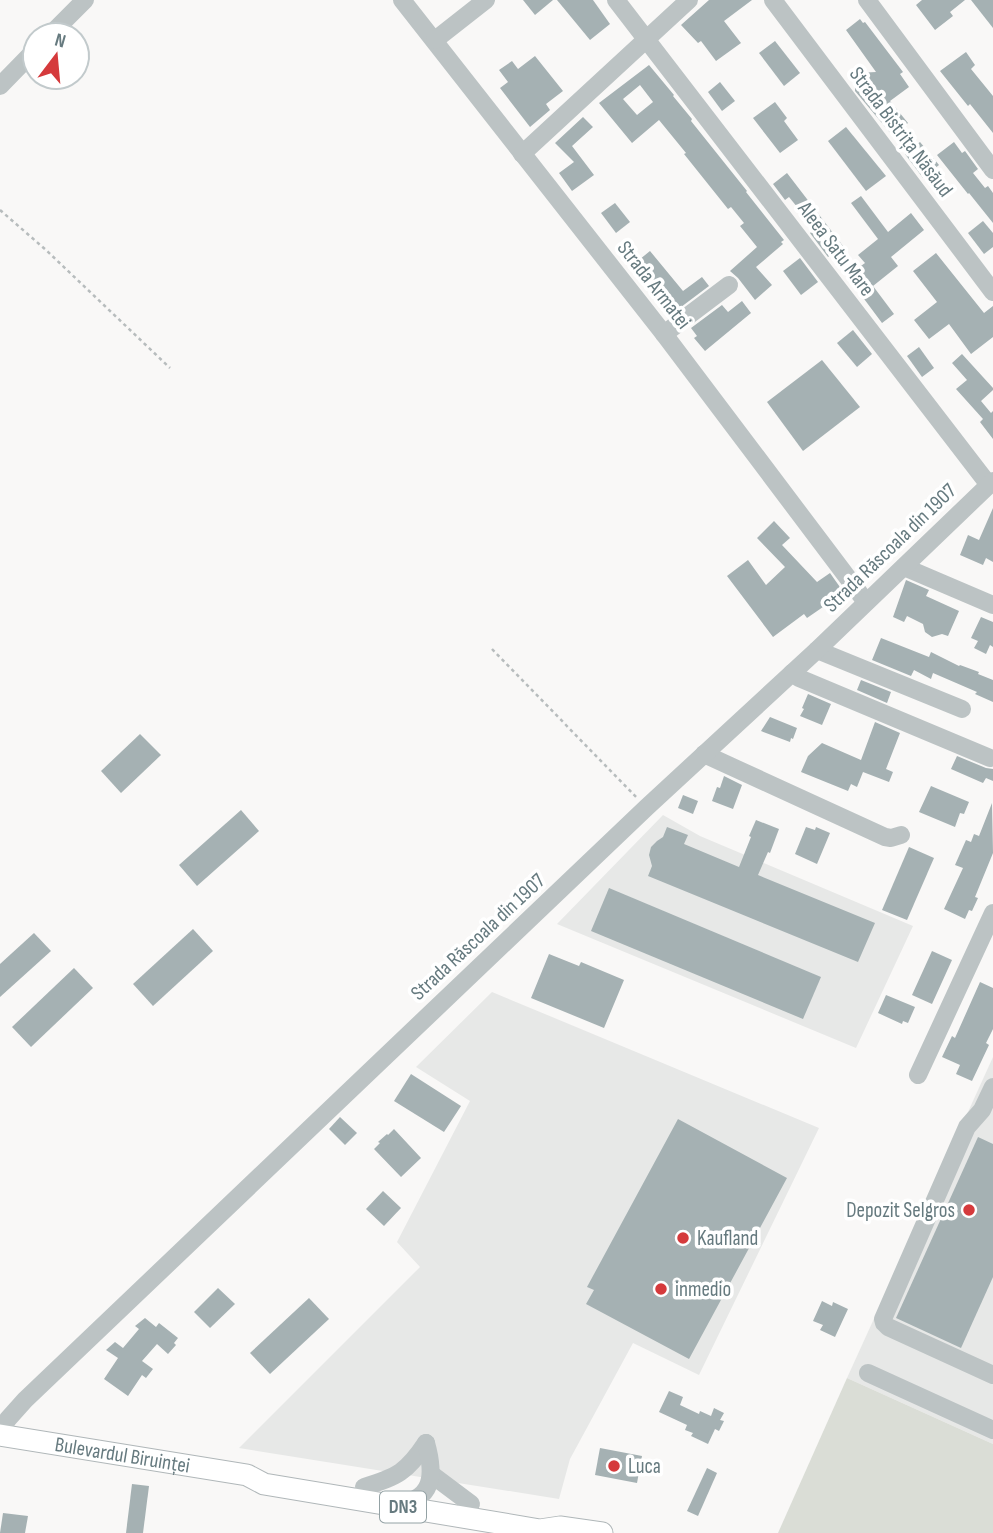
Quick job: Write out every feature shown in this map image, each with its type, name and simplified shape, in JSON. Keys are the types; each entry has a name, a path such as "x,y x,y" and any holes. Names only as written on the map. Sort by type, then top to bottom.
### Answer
{"main road":[{"name":"Bulevardul Biruinței","path":"0,1433 247,1475 264,1484 540,1530 560,1527 602,1533"},
{"name":"Bulevardul Biruinței","path":"247,1475 265,1471 471,1504 542,1517 560,1527"}],"street":[{"path":"64,21 85,0"},
{"name":"Strada Armatei","path":"402,0 664,334 866,602"},
{"path":"435,40 486,0"},
{"name":"Aleea Satu Mare","path":"616,0 991,483"},
{"path":"522,153 689,0"},
{"name":"Strada Bistrița Năsăud","path":"773,0 993,292"},
{"path":"867,0 993,170"},
{"path":"0,86 21,64"},
{"path":"664,334 729,285"},
{"name":"Strada Răscoala din 1907","path":"0,1433 15,1410 991,483"},
{"path":"904,567 993,605"},
{"path":"817,650 962,709"},
{"path":"792,673 990,758"},
{"path":"704,754 885,837 901,835"},
{"path":"918,1074 993,913"},
{"path":"993,1087 988,1113 967,1127 883,1319 888,1327 993,1375"},
{"path":"868,1373 993,1430"},
{"path":"364,1487 404,1471 426,1443 430,1457 429,1485 415,1501 388,1504"},
{"path":"431,1474 471,1504"}],"path":[{"path":"0,210 56,259 170,368"},
{"path":"492,649 647,807"}],"shaded area":[{"path":"663,815 700,836 913,926 856,1048 557,924"},
{"path":"492,992 819,1128 699,1375 633,1343 570,1459 559,1499 239,1448 420,1267 397,1242 470,1101 416,1067"},
{"path":"993,1057 993,1444 847,1378"},
{"path":"847,1378 993,1444 993,1533 778,1533"}],"building":[{"path":"523,0 553,0 535,15"},
{"path":"557,0 593,0 610,24 590,40"},
{"path":"709,0 752,0 724,21 741,43 716,61 701,41 698,43 681,25"},
{"path":"922,0 965,0 950,12 953,16 935,30 916,5"},
{"path":"971,0 993,0 993,28"},
{"path":"860,19 903,72 900,74 909,87 890,101 908,123 892,135 855,91 855,83 850,76 876,72 846,30"},
{"path":"775,41 800,73 784,86 759,53"},
{"path":"966,52 975,65 971,69 993,96 993,133 940,71"},
{"path":"535,56 563,91 546,104 550,110 530,127 500,88 508,82 499,70 512,61 518,69"},
{"path":"649,65 674,95 691,121 784,240 781,242 783,244 756,267 772,285 755,300 730,271 757,247 740,226 744,223 731,207 728,209 659,120 632,143 599,103","holes":["640,85 653,102 637,115 623,99"]},
{"path":"720,82 735,101 722,111 708,92"},
{"path":"775,102 787,118 784,121 798,140 780,153 753,118"},
{"path":"583,117 593,127 572,146 594,175 572,191 559,173 574,162 555,143"},
{"path":"846,127 886,176 866,191 828,141"},
{"path":"920,142 939,165 923,178 905,154"},
{"path":"954,142 962,153 965,151 978,169 973,173 985,188 988,186 993,193 993,223 937,155"},
{"path":"787,173 843,246 828,257 810,233 815,229 789,197 785,200 773,184"},
{"path":"861,196 888,232 911,213 924,230 891,257 898,266 873,286 894,314 882,323 847,276 865,263 858,255 878,239 851,203"},
{"path":"615,203 630,222 616,233 601,213"},
{"path":"983,221 993,233 993,247 984,254 968,233"},
{"path":"650,251 683,291 702,277 709,286 677,310 663,291 659,294 634,264"},
{"path":"936,253 984,313 993,306 993,337 971,354 949,324 929,339 914,320 937,302 913,271"},
{"path":"800,258 818,282 801,295 783,271"},
{"path":"742,301 751,313 705,351 694,338 697,336 691,328 722,305 728,312"},
{"path":"853,330 872,354 857,367 837,343"},
{"path":"919,347 934,368 922,377 907,356"},
{"path":"962,354 993,388 981,401 991,413 993,411 993,439 980,422 983,419 956,389 967,380 952,363"},
{"path":"822,360 860,407 803,451 767,402"},
{"path":"993,508 993,562 986,558 983,565 960,555 968,535 979,540"},
{"path":"774,521 790,538 782,545 817,582 830,573 842,590 807,618 804,614 773,637 727,576 748,560 766,585 785,567 757,538"},
{"path":"906,580 929,590 926,596 959,611 948,636 942,634 932,637 925,632 923,624 907,616 904,622 893,617"},
{"path":"981,617 993,622 993,647 990,645 986,654 974,648 978,641 971,638"},
{"path":"881,638 929,657 931,652 993,680 993,702 933,673 931,679 914,670 911,676 872,660"},
{"path":"861,680 891,692 887,703 857,690"},
{"path":"808,694 831,704 822,725 800,716"},
{"path":"770,717 797,728 790,742 761,731"},
{"path":"875,722 900,733 886,769 893,772 889,782 863,772 857,787 851,784 848,791 801,772 808,756 822,743 861,760"},
{"path":"140,734 161,755 121,793 101,771"},
{"path":"957,756 993,769 993,781 986,778 983,783 951,769"},
{"path":"724,776 742,785 733,809 712,801"},
{"path":"931,786 969,802 964,814 960,813 955,827 919,812"},
{"path":"683,795 698,801 693,814 678,808"},
{"path":"992,803 993,853 975,897 978,898 965,919 944,909 963,868 955,865 966,840 971,842 974,834 979,836"},
{"path":"241,810 259,831 197,886 179,865"},
{"path":"756,820 779,829 758,875 875,923 858,962 648,876 652,866 649,855 651,847 663,837 667,827 688,835 684,844 739,867"},
{"path":"806,827 815,830 816,827 830,833 817,864 795,854"},
{"path":"909,847 934,858 907,920 882,910"},
{"path":"609,888 821,977 803,1019 591,931"},
{"path":"193,929 213,951 153,1006 133,984"},
{"path":"34,933 51,951 0,997 0,964"},
{"path":"932,951 952,960 932,1004 912,995"},
{"path":"549,954 579,966 581,962 624,980 604,1028 531,998"},
{"path":"74,968 93,988 31,1047 12,1027"},
{"path":"980,982 993,988 993,1029 986,1043 989,1045 972,1081 956,1074 960,1065 942,1057 952,1036 955,1038"},
{"path":"886,995 915,1007 908,1023 903,1021 902,1024 878,1013"},
{"path":"411,1074 461,1106 444,1132 394,1101"},
{"path":"340,1117 357,1133 345,1145 329,1129"},
{"path":"678,1119 787,1178 689,1359 586,1304 594,1290 587,1287"},
{"path":"394,1129 421,1158 401,1177 374,1149 380,1143 378,1142"},
{"name":"Depozit Selgros","path":"978,1137 993,1144 993,1277 961,1348 896,1318"},
{"path":"383,1191 401,1208 384,1226 366,1209"},
{"path":"218,1288 235,1304 210,1328 194,1312"},
{"path":"309,1298 329,1319 270,1374 250,1353"},
{"path":"822,1301 832,1306 833,1302 848,1309 835,1337 820,1330 823,1325 813,1321"},
{"path":"145,1318 156,1327 159,1323 178,1338 168,1354 157,1344 142,1361 153,1369 146,1378 142,1375 128,1396 104,1379 118,1358 106,1350 115,1342 123,1348 139,1329 135,1326"},
{"path":"669,1391 683,1397 680,1405 699,1414 700,1411 711,1416 714,1408 724,1413 720,1420 724,1421 719,1431 715,1429 708,1444 691,1436 693,1433 685,1430 687,1425 659,1412"},
{"path":"600,1448 642,1456 637,1483 595,1475"},
{"path":"707,1468 717,1473 698,1516 687,1511"},
{"path":"132,1484 149,1486 143,1533 126,1533"},
{"path":"3,1513 28,1516 25,1533 0,1533"}],"place":[{"name":"Depozit Selgros","path":"969,1210"},
{"name":"Kaufland","path":"683,1238"},
{"name":"inmedio","path":"661,1289"},
{"name":"Luca","path":"614,1466"}]}
